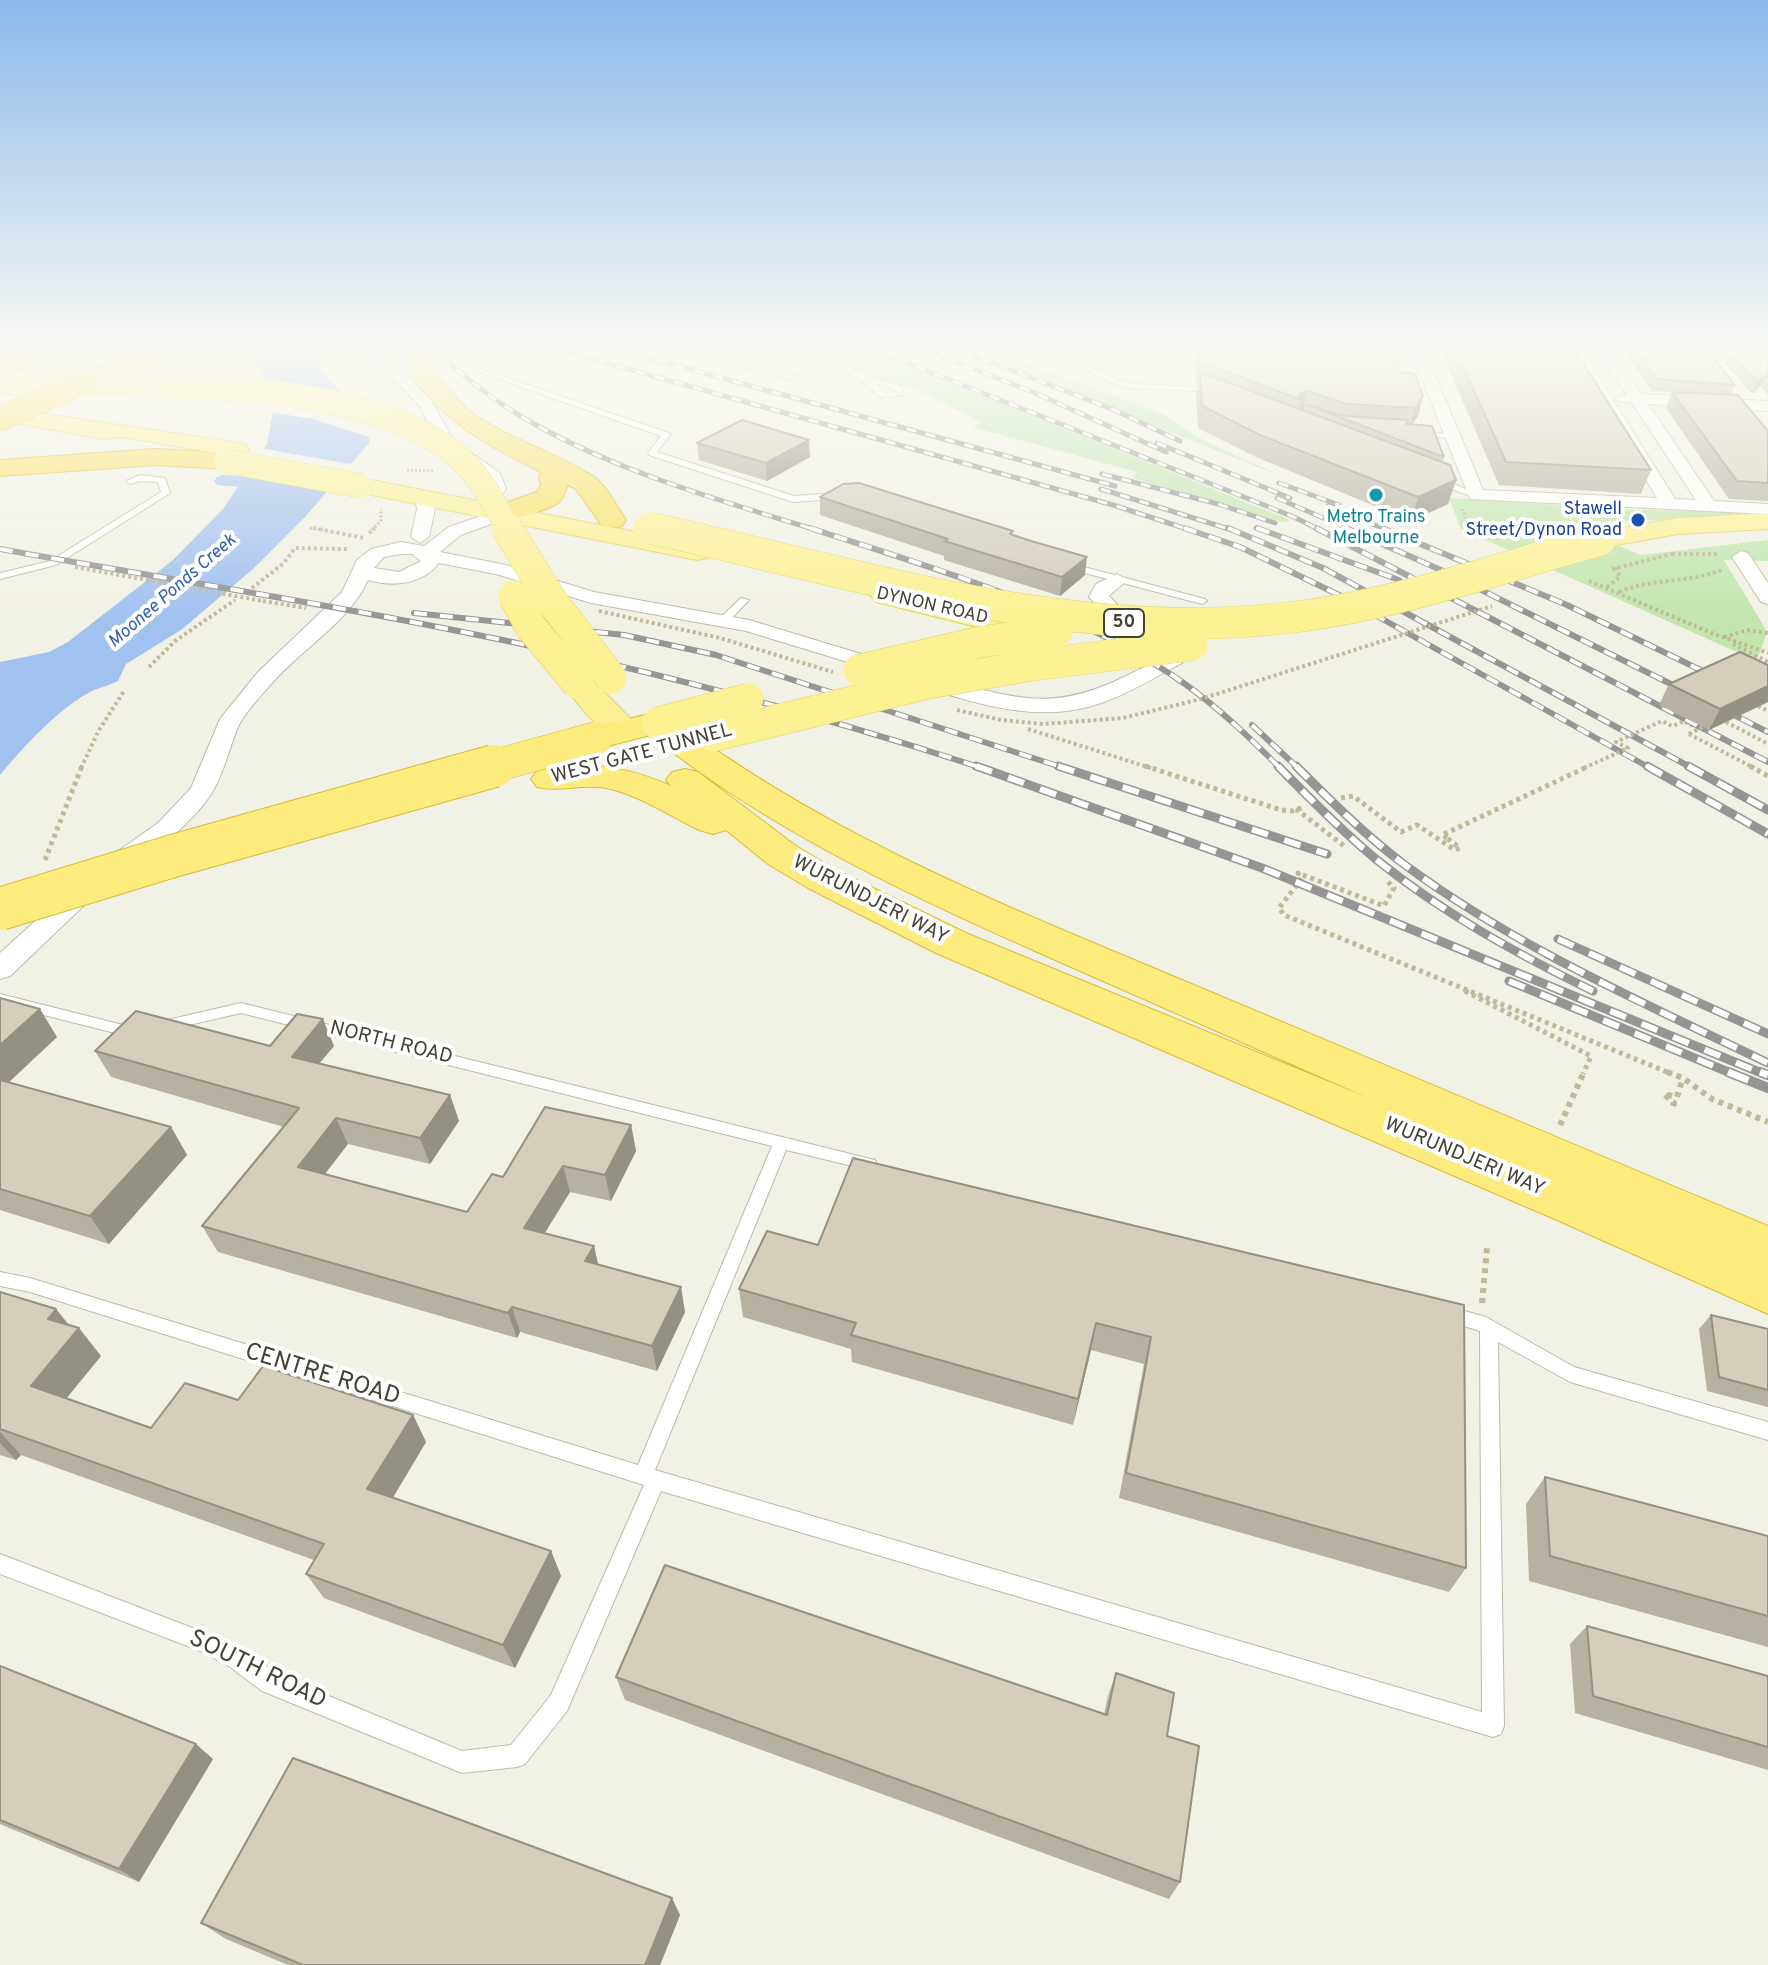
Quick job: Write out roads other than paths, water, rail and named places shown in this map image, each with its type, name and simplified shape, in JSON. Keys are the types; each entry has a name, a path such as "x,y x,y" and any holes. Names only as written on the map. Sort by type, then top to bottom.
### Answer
{"highway":[{"path":"0,467 36,463 70,454 92,443 99,436"},
{"path":"491,436 586,483 630,529"},
{"path":"0,467 26,468 156,457 231,456"},
{"path":"485,505 534,504 552,492 555,469"},
{"name":"WEST GATE TUNNEL","path":"0,938 304,846 550,779 653,737"},
{"name":"WEST GATE TUNNEL","path":"0,909 173,856 653,737"},
{"name":"WURUNDJERI WAY","path":"653,737 782,855 822,879 951,943 1575,1205 1768,1291"},
{"name":"WURUNDJERI WAY","path":"653,737 805,825 921,885 1768,1250"},
{"path":"550,779 584,774 616,776 782,855"}],"main road":[{"name":"DYNON ROAD","path":"105,436 108,439 231,456 485,505 630,529 988,606 1097,621 1172,638 1247,622 1333,611 1700,536 1768,532"},
{"name":"WURUNDJERI WAY","path":"387,436 411,447 436,466 458,495 531,627 598,708 653,737"},
{"name":"WURUNDJERI WAY","path":"427,436 439,442 481,480 516,547 557,613 611,678 653,737"},
{"name":"DYNON ROAD","path":"365,480 424,498 485,505"},
{"name":"DYNON ROAD","path":"534,504 960,615 1058,631 1173,637 1296,630 1411,607 1542,569 1613,556 1678,526 1768,521"},
{"name":"WEST GATE TUNNEL","path":"653,737 943,680 1296,630"},
{"name":"WEST GATE TUNNEL","path":"653,737 919,655 980,642 1058,631 1172,638"}],"street":[{"path":"426,549 455,531 485,505 497,489 494,477 446,443 442,436"},
{"path":"1452,436 1467,498 1768,509"},
{"path":"1629,436 1669,503"},
{"path":"1661,436 1708,505"},
{"path":"1653,476 1690,478"},
{"path":"346,600 414,574 430,563 426,549 424,498"},
{"path":"426,549 485,505"},
{"path":"0,969 84,890 153,840 188,807 210,775 228,724 266,677 346,600 359,583 367,560 378,553 401,548 426,549 591,597 724,620 1000,703 1035,708 1073,704 1103,695 1175,659 1172,638"},
{"path":"1741,557 1768,598"},
{"path":"364,567 368,574 379,578 468,570 518,575"},
{"path":"1117,580 1103,588 1099,597 1117,615"}],"lane":[{"path":"665,436 652,453 793,499 845,495"},
{"path":"1447,436 1452,436"},
{"path":"1433,479 1467,498"},
{"path":"0,576 31,571 53,563 166,493 162,480 130,481"},
{"path":"1062,564 1202,601"},
{"path":"724,620 744,600"},
{"name":"NORTH ROAD","path":"0,999 132,1033 241,1008 888,1169"},
{"path":"650,1478 782,1141"},
{"name":"CENTRE ROAD","path":"0,1280 30,1285 650,1478 1493,1726 1484,1325"},
{"path":"1434,1311 1484,1325 1570,1374 1768,1431"},
{"name":"SOUTH ROAD","path":"0,1564 209,1644 238,1659 270,1683 462,1762 517,1756 559,1703 650,1478"}],"water":[{"name":"Moonee Ponds Creek","path":"269,436 368,436 370,442 305,517 253,569 181,630 126,664 118,681 94,690 56,716 0,775 0,662 49,652 68,642 173,560 223,509 267,444"}],"waterway":[{"path":"224,481 283,485"}],"railway":[{"path":"557,436 633,470 816,530"},
{"path":"866,436 1113,505 1188,529"},
{"path":"932,436 1115,486"},
{"path":"1090,436 1316,528"},
{"path":"1130,436 1166,452"},
{"path":"1169,436 1180,441"},
{"path":"1157,443 1290,498"},
{"path":"1102,474 1218,504 1275,523"},
{"path":"1279,483 1339,505"},
{"path":"1101,489 1232,530"},
{"path":"1277,498 1351,530"},
{"path":"1328,506 1387,530"},
{"path":"810,528 1004,593 1100,634 1185,684 1234,724 1279,767"},
{"path":"1228,528 1323,568 1692,768"},
{"path":"1256,528 1261,529"},
{"path":"1316,528 1320,530"},
{"path":"1316,528 1768,762"},
{"path":"1346,528 1441,570 1689,693"},
{"path":"1382,528 1567,605 1719,679"},
{"path":"1188,529 1240,547 1341,596 1650,768"},
{"path":"1261,529 1399,580"},
{"path":"0,549 392,618 583,657 784,708 979,767"},
{"path":"414,613 624,635 716,655 1064,768"},
{"path":"1718,707 1768,732"},
{"path":"1252,725 1298,768"},
{"path":"1058,766 1327,854"},
{"path":"1647,766 1768,834"},
{"path":"1688,766 1768,810"},
{"path":"979,767 1262,868 1764,1074"},
{"path":"1279,767 1351,838 1428,898 1481,932 1593,991"},
{"path":"1298,768 1376,842 1447,895 1536,948 1768,1063"},
{"path":"1558,939 1768,1034"},
{"path":"1509,981 1733,1074"},
{"path":"1728,1072 1733,1074"},
{"path":"1760,1072 1768,1075"},
{"path":"1733,1074 1768,1088"}],"place":[{"name":"Metro Trains Melbourne","path":"1376,495"},
{"name":"Stawell Street/Dynon Road","path":"1638,520"}]}
